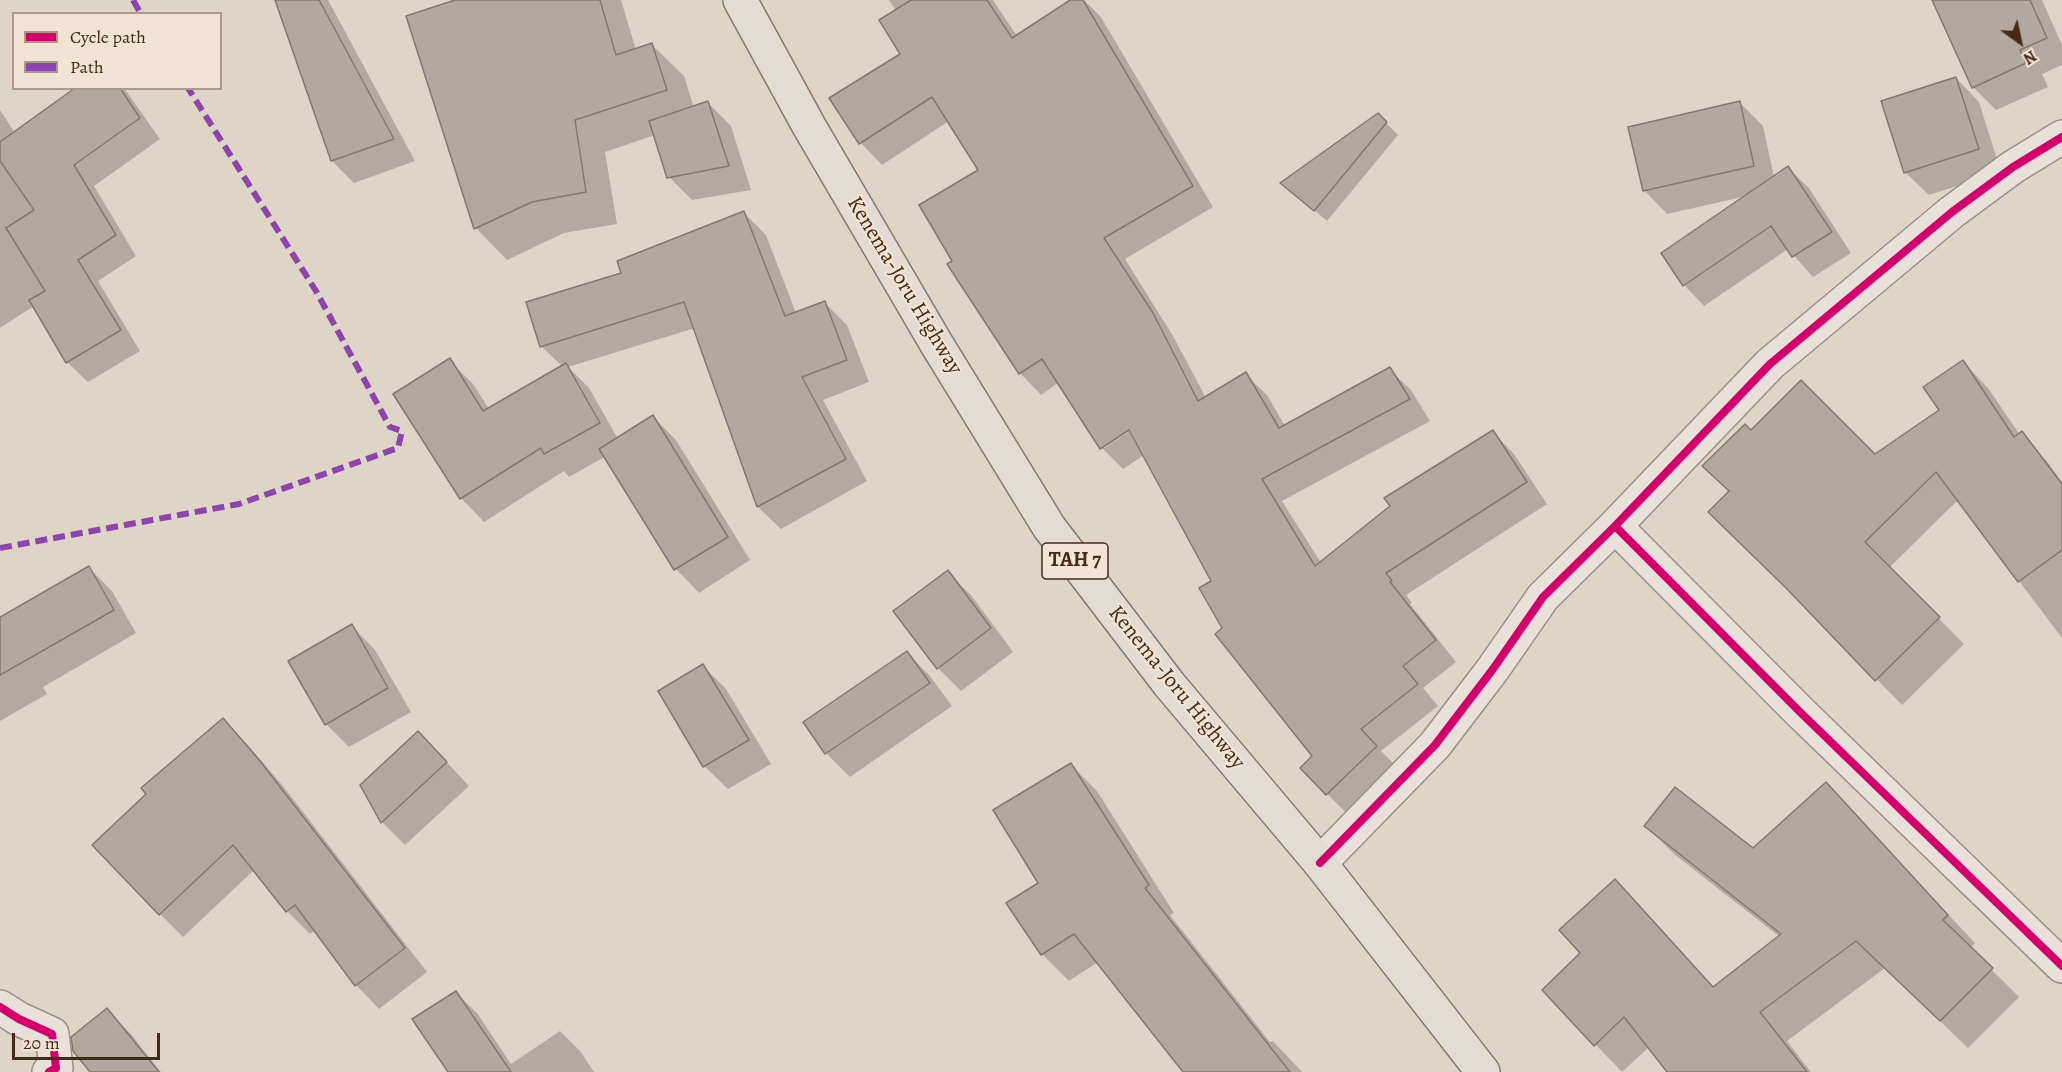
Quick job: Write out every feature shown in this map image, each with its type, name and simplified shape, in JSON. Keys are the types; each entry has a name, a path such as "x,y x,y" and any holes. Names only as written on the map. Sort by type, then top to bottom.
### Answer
{"highway":[{"name":"Kenema-Joru Highway","path":"740,0 809,126 1049,526 1168,684 1320,862 1483,1072"}],"street":[{"path":"1320,862 1435,745 1493,669 1543,597 1615,526 1770,364 1952,212 2013,167 2062,137"},
{"path":"1615,526 1800,712 2062,966"},
{"path":"0,1007 19,1019 52,1034 56,1068 49,1072"}],"building":[{"path":"275,0 319,0 394,139 331,161"},
{"path":"455,0 600,0 616,55 652,43 667,90 575,120 586,192 532,202 474,229 406,16"},
{"path":"911,0 987,0 1012,38 1070,0 1083,0 1193,186 1104,238 1153,313 1198,401 1246,372 1279,428 1390,367 1410,399 1262,479 1315,566 1390,506 1384,498 1493,430 1527,482 1386,573 1392,581 1390,582 1436,640 1403,666 1418,684 1361,729 1377,746 1326,795 1300,768 1312,756 1215,634 1222,628 1199,588 1211,581 1129,430 1100,449 1042,359 1019,374 947,264 952,261 919,205 978,170 932,97 859,144 829,98 900,54 879,20"},
{"path":"1932,0 2030,0 2047,38 2020,50 2026,63 1972,88"},
{"path":"1956,77 1979,149 1904,173 1881,101"},
{"path":"72,90 121,90 140,118 74,165 116,235 78,260 121,330 66,363 29,300 45,291 6,228 34,210 0,161 0,142"},
{"path":"708,101 729,166 667,178 649,121"},
{"path":"1740,101 1754,166 1643,191 1628,127"},
{"path":"1378,113 1387,122 1314,211 1280,183"},
{"path":"1788,166 1832,232 1792,257 1771,226 1683,286 1661,253"},
{"path":"744,211 785,316 825,301 847,360 802,377 846,459 757,507 684,302 540,347 526,302 621,273 617,261"},
{"path":"450,358 483,411 566,363 600,423 544,454 541,448 460,499 393,394"},
{"path":"1963,360 2014,437 2022,431 2062,484 2062,550 2018,582 1936,472 1865,542 1940,617 1875,681 1787,589 1708,512 1729,491 1702,466 1745,424 1751,430 1801,380 1875,454 1939,410 1923,387"},
{"path":"653,415 728,537 674,570 599,449"},
{"path":"89,566 114,610 0,675 0,617"},
{"path":"948,570 991,628 937,669 893,611"},
{"path":"352,624 388,688 325,725 288,661"},
{"path":"907,651 930,683 825,754 803,722"},
{"path":"703,664 749,740 703,767 658,691"},
{"path":"223,718 260,761 405,948 355,986 295,905 286,912 233,845 159,915 92,845 146,794 141,788"},
{"path":"418,731 447,762 381,823 360,785"},
{"path":"1071,763 1149,885 1145,888 1290,1072 1183,1072 1074,934 1041,955 1006,903 1038,883 993,810"},
{"path":"1826,782 1948,915 1943,920 1993,968 1940,1021 1856,941 1760,1012 1807,1072 1667,1072 1624,1017 1594,1046 1542,990 1580,953 1559,930 1615,879 1713,987 1781,934 1644,826 1675,787 1753,848"},
{"path":"456,991 511,1072 448,1072 412,1019"},
{"path":"107,1008 159,1072 90,1072 73,1051 71,1037"}],"marked path":[{"path":"133,0 140,12"},
{"path":"0,548 239,504 398,448 402,431 390,427 316,291 189,90"}],"cycle path":[{"path":"1320,863 1435,745 1493,669 1543,597 1615,526 1770,364 1952,212 2013,167 2062,137"},
{"path":"1615,526 1800,712 2062,966"},
{"path":"0,1007 19,1019 52,1034 56,1068 49,1072"}]}
